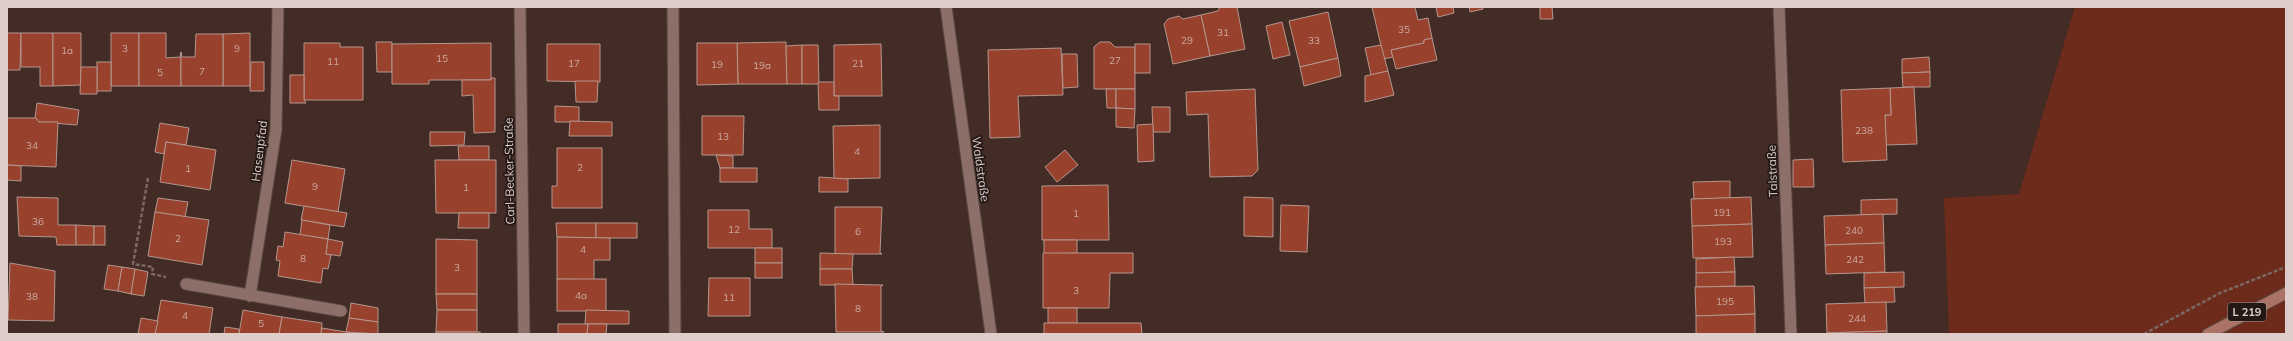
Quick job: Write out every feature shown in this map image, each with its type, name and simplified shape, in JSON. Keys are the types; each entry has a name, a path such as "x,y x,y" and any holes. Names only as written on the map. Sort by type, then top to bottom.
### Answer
{"main road":[{"name":"L 219","path":"2208,334 2286,293"}],"street":[{"name":"Hasenpfad","path":"250,296 276,130 278,7"},
{"name":"Carl-Becker-Straße","path":"520,7 524,334"},
{"path":"673,7 675,334"},
{"name":"Waldstraße","path":"946,7 991,334"},
{"name":"Talstraße","path":"1779,7 1791,334"},
{"path":"186,284 341,311"}],"path":[{"path":"148,178 133,264 152,267 152,274 181,280 186,284"},
{"path":"2144,334 2220,293 2286,266"}],"shaded area":[{"path":"2075,7 2286,7 2286,334 1949,334 1944,198 2019,194"}],"building":[{"path":"1220,7 1237,7 1245,49 1210,56 1201,15 1218,11"},
{"path":"1372,7 1415,7 1418,20 1428,18 1432,38 1424,40 1424,43 1391,50 1393,57 1384,59"},
{"path":"1436,7 1453,7 1454,13 1438,17"},
{"path":"1469,7 1482,7 1483,9 1470,12"},
{"path":"1540,7 1552,7 1553,19 1540,19"},
{"path":"1328,12 1338,58 1300,67 1289,21"},
{"path":"1201,15 1210,56 1173,64 1164,24 1168,19 1179,16 1183,19"},
{"path":"1282,22 1290,55 1273,59 1266,26"},
{"path":"7,33 21,33 20,70 7,70"},
{"path":"21,33 53,33 53,86 40,86 40,67 21,67"},
{"path":"53,33 81,33 81,85 53,86"},
{"path":"111,33 139,33 139,86 111,86"},
{"path":"139,33 166,33 166,58 180,57 181,52 181,86 139,86"},
{"path":"250,33 250,86 223,86 223,34"},
{"path":"196,34 223,34 223,86 181,86 181,52 182,57 195,57"},
{"path":"1432,38 1437,60 1396,69 1391,50 1424,43 1424,40"},
{"path":"376,42 392,42 392,72 377,72"},
{"path":"786,42 787,84 738,84 737,43"},
{"path":"1100,42 1110,42 1115,47 1135,47 1135,89 1094,89 1094,47"},
{"path":"304,43 340,43 340,47 363,47 363,100 304,100"},
{"path":"491,43 491,80 429,80 429,84 392,84 392,44"},
{"path":"697,43 737,43 738,84 697,85"},
{"path":"547,44 600,44 600,82 547,81"},
{"path":"881,44 882,96 834,96 834,45"},
{"path":"1135,44 1150,44 1150,73 1135,73"},
{"path":"802,45 802,84 787,84 786,46"},
{"path":"802,45 818,45 819,84 802,84"},
{"path":"1381,45 1388,71 1371,75 1365,48"},
{"path":"1061,48 1063,95 1018,96 1020,137 990,138 988,50"},
{"path":"1062,54 1077,54 1078,87 1063,88"},
{"path":"1929,57 1930,72 1902,73 1902,59"},
{"path":"1338,58 1341,76 1304,86 1300,67"},
{"path":"97,62 111,62 111,91 97,91"},
{"path":"251,62 264,62 264,91 250,91"},
{"path":"81,67 97,67 97,94 80,94"},
{"path":"1388,71 1394,95 1365,102 1365,76"},
{"path":"1930,72 1930,87 1903,87 1902,73"},
{"path":"290,75 304,75 304,100 306,103 290,103"},
{"path":"491,78 495,78 495,132 474,133 473,95 462,96 462,80 491,80"},
{"path":"575,81 598,81 597,102 576,102"},
{"path":"818,82 834,82 834,96 839,96 839,110 819,110"},
{"path":"1914,87 1917,144 1886,145 1885,115 1891,115 1890,88"},
{"path":"1890,88 1891,115 1885,115 1887,160 1843,162 1841,90"},
{"path":"1106,89 1116,89 1116,108 1107,108"},
{"path":"1116,89 1135,89 1135,109 1116,108"},
{"path":"1255,89 1258,170 1252,176 1210,177 1208,114 1187,115 1186,92"},
{"path":"37,103 79,110 77,125 39,122 35,118"},
{"path":"555,106 579,107 579,122 555,122"},
{"path":"1152,107 1170,107 1170,132 1153,132"},
{"path":"1116,108 1135,109 1134,128 1116,127"},
{"path":"702,116 744,116 743,155 702,155"},
{"path":"7,118 36,118 39,122 58,122 56,167 7,165"},
{"path":"570,121 612,122 612,136 569,136"},
{"path":"160,123 189,128 186,145 166,142 164,154 155,152"},
{"path":"1153,124 1154,161 1138,162 1137,125"},
{"path":"880,125 880,178 834,179 833,126"},
{"path":"430,132 465,132 464,145 430,146"},
{"path":"166,142 216,150 210,190 160,182"},
{"path":"458,146 489,146 489,160 459,160"},
{"path":"557,148 602,148 602,208 552,208 552,186 557,186"},
{"path":"1065,150 1078,165 1057,182 1045,167"},
{"path":"716,155 733,156 733,168 720,168"},
{"path":"1813,159 1814,187 1793,187 1793,160"},
{"path":"292,160 345,169 338,212 285,203"},
{"path":"435,160 496,160 496,213 436,213"},
{"path":"7,165 21,166 21,181 7,180"},
{"path":"720,168 757,168 757,182 720,182"},
{"path":"819,177 848,179 848,192 819,192"},
{"path":"1730,181 1730,198 1694,199 1693,182"},
{"path":"1108,185 1109,240 1042,240 1042,186"},
{"path":"17,197 58,198 58,225 76,225 76,245 57,245 56,237 19,236"},
{"path":"1244,197 1273,198 1273,237 1244,236"},
{"path":"1751,197 1752,224 1692,226 1691,199"},
{"path":"158,198 188,202 185,217 155,212"},
{"path":"1897,199 1897,214 1861,215 1861,200"},
{"path":"1281,205 1309,206 1307,252 1280,251"},
{"path":"304,206 347,213 344,227 301,220"},
{"path":"835,207 882,207 880,253 882,254 835,254"},
{"path":"708,210 749,210 749,229 772,229 772,248 708,248"},
{"path":"155,212 209,220 202,265 148,256"},
{"path":"459,213 489,213 489,228 458,228"},
{"path":"1883,214 1884,243 1825,245 1824,216"},
{"path":"302,220 330,225 328,239 300,235"},
{"path":"556,223 596,223 596,238 557,237"},
{"path":"596,223 637,223 637,238 596,238"},
{"path":"1752,224 1753,257 1693,258 1692,226"},
{"path":"76,225 94,226 94,245 76,245"},
{"path":"94,226 105,226 105,245 94,245"},
{"path":"285,232 328,239 326,254 331,255 328,269 323,268 321,283 278,276 280,261 276,260 278,246 283,247"},
{"path":"557,237 610,238 610,260 594,260 594,280 557,279"},
{"path":"328,239 343,242 340,256 326,254"},
{"path":"436,239 477,240 477,294 436,294"},
{"path":"1044,240 1077,240 1077,253 1044,254"},
{"path":"1884,243 1885,272 1826,274 1825,245"},
{"path":"755,248 782,248 782,263 755,263"},
{"path":"820,253 853,254 852,269 820,269"},
{"path":"1043,253 1133,253 1133,273 1110,273 1109,308 1043,308"},
{"path":"1734,257 1735,272 1696,273 1696,259"},
{"path":"10,263 55,271 54,321 8,320"},
{"path":"755,263 782,263 782,278 755,278"},
{"path":"108,265 122,267 118,291 104,289"},
{"path":"122,267 135,269 131,294 118,291"},
{"path":"135,269 148,272 144,296 131,294"},
{"path":"820,269 852,269 853,285 820,285"},
{"path":"1735,272 1735,286 1696,287 1696,273"},
{"path":"1904,272 1904,287 1864,288 1864,273"},
{"path":"709,278 750,278 750,316 708,316"},
{"path":"557,279 606,279 606,311 557,311"},
{"path":"835,284 883,285 881,286 881,331 884,332 836,332"},
{"path":"1754,286 1755,314 1696,316 1695,287"},
{"path":"1894,287 1895,302 1865,303 1864,288"},
{"path":"436,294 477,294 477,310 437,310"},
{"path":"161,300 213,308 209,334 155,334"},
{"path":"1886,302 1887,331 1827,333 1826,304"},
{"path":"351,303 378,308 378,322 349,318"},
{"path":"1048,308 1077,308 1077,323 1048,323"},
{"path":"243,310 282,317 279,334 239,334"},
{"path":"437,310 477,310 477,332 436,332"},
{"path":"586,310 629,311 629,324 585,324"},
{"path":"1755,314 1755,334 1696,334 1696,316"},
{"path":"282,317 322,323 321,334 279,334"},
{"path":"141,318 158,321 155,334 138,334"},
{"path":"349,318 378,322 378,334 346,332"},
{"path":"1044,323 1141,323 1142,334 1044,334"},
{"path":"558,324 588,324 587,334 558,334"},
{"path":"588,324 607,324 606,334 587,334"},
{"path":"225,327 239,329 239,334 224,334"},
{"path":"322,328 346,332 359,334 321,334"},
{"path":"1887,331 1887,334 1827,334 1827,333"},
{"path":"436,332 480,332 480,334 436,334"}]}
